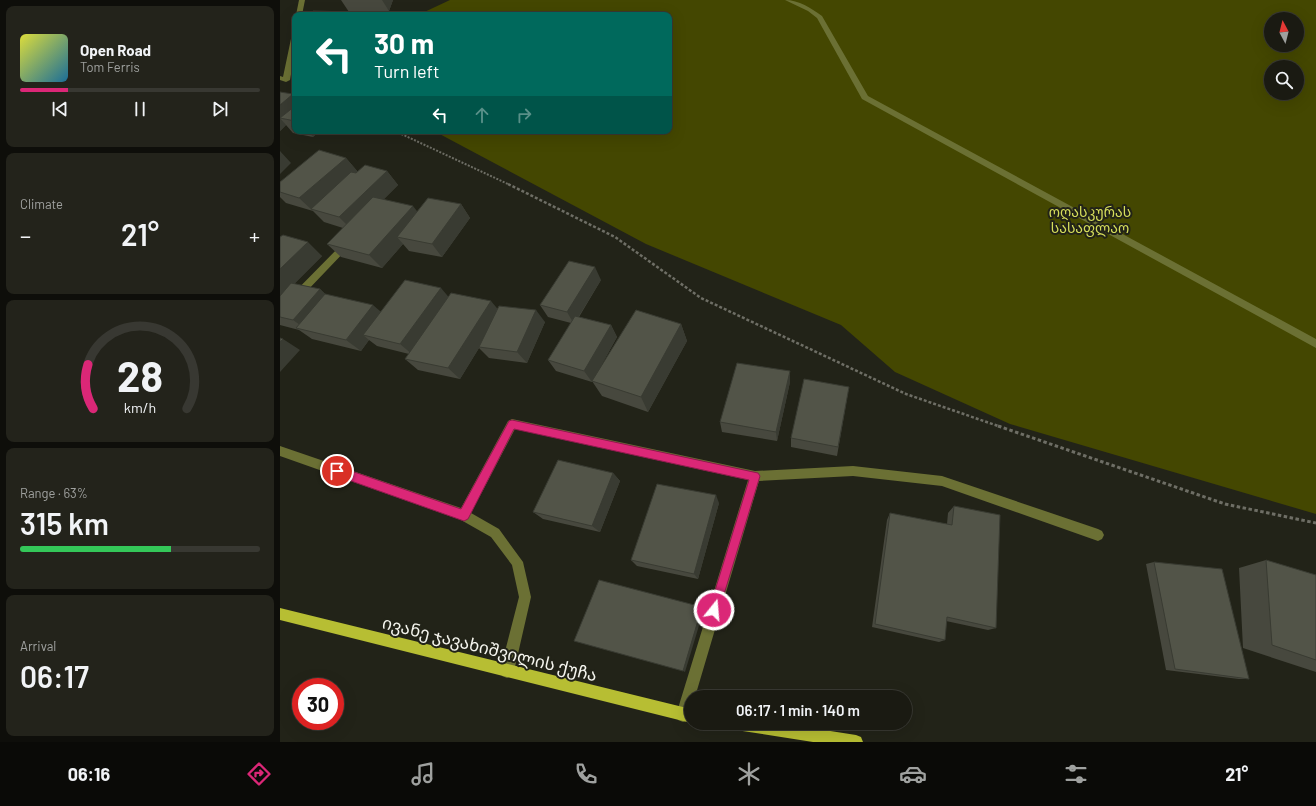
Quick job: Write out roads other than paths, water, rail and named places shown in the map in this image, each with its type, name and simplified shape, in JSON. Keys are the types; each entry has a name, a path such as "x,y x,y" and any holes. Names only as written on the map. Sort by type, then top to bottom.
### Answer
{"main road":[{"name":"ივანე ჯავახიშვილის ქუჩა","path":"280,614 684,714"},
{"path":"780,730 856,742"}],"street":[{"path":"300,12 302,0"},
{"path":"788,0 810,10 820,17 865,97 1316,344"},
{"path":"283,79 292,45"},
{"path":"280,313 345,246"},
{"path":"464,516 512,424 755,476 853,471 942,481 1098,535"},
{"path":"280,451 464,516 495,533 518,562 525,597 507,671"},
{"path":"694,690 755,476"}],"park label":[{"name":"ოღასკურას სასაფლაო","path":"1090,220"}]}
